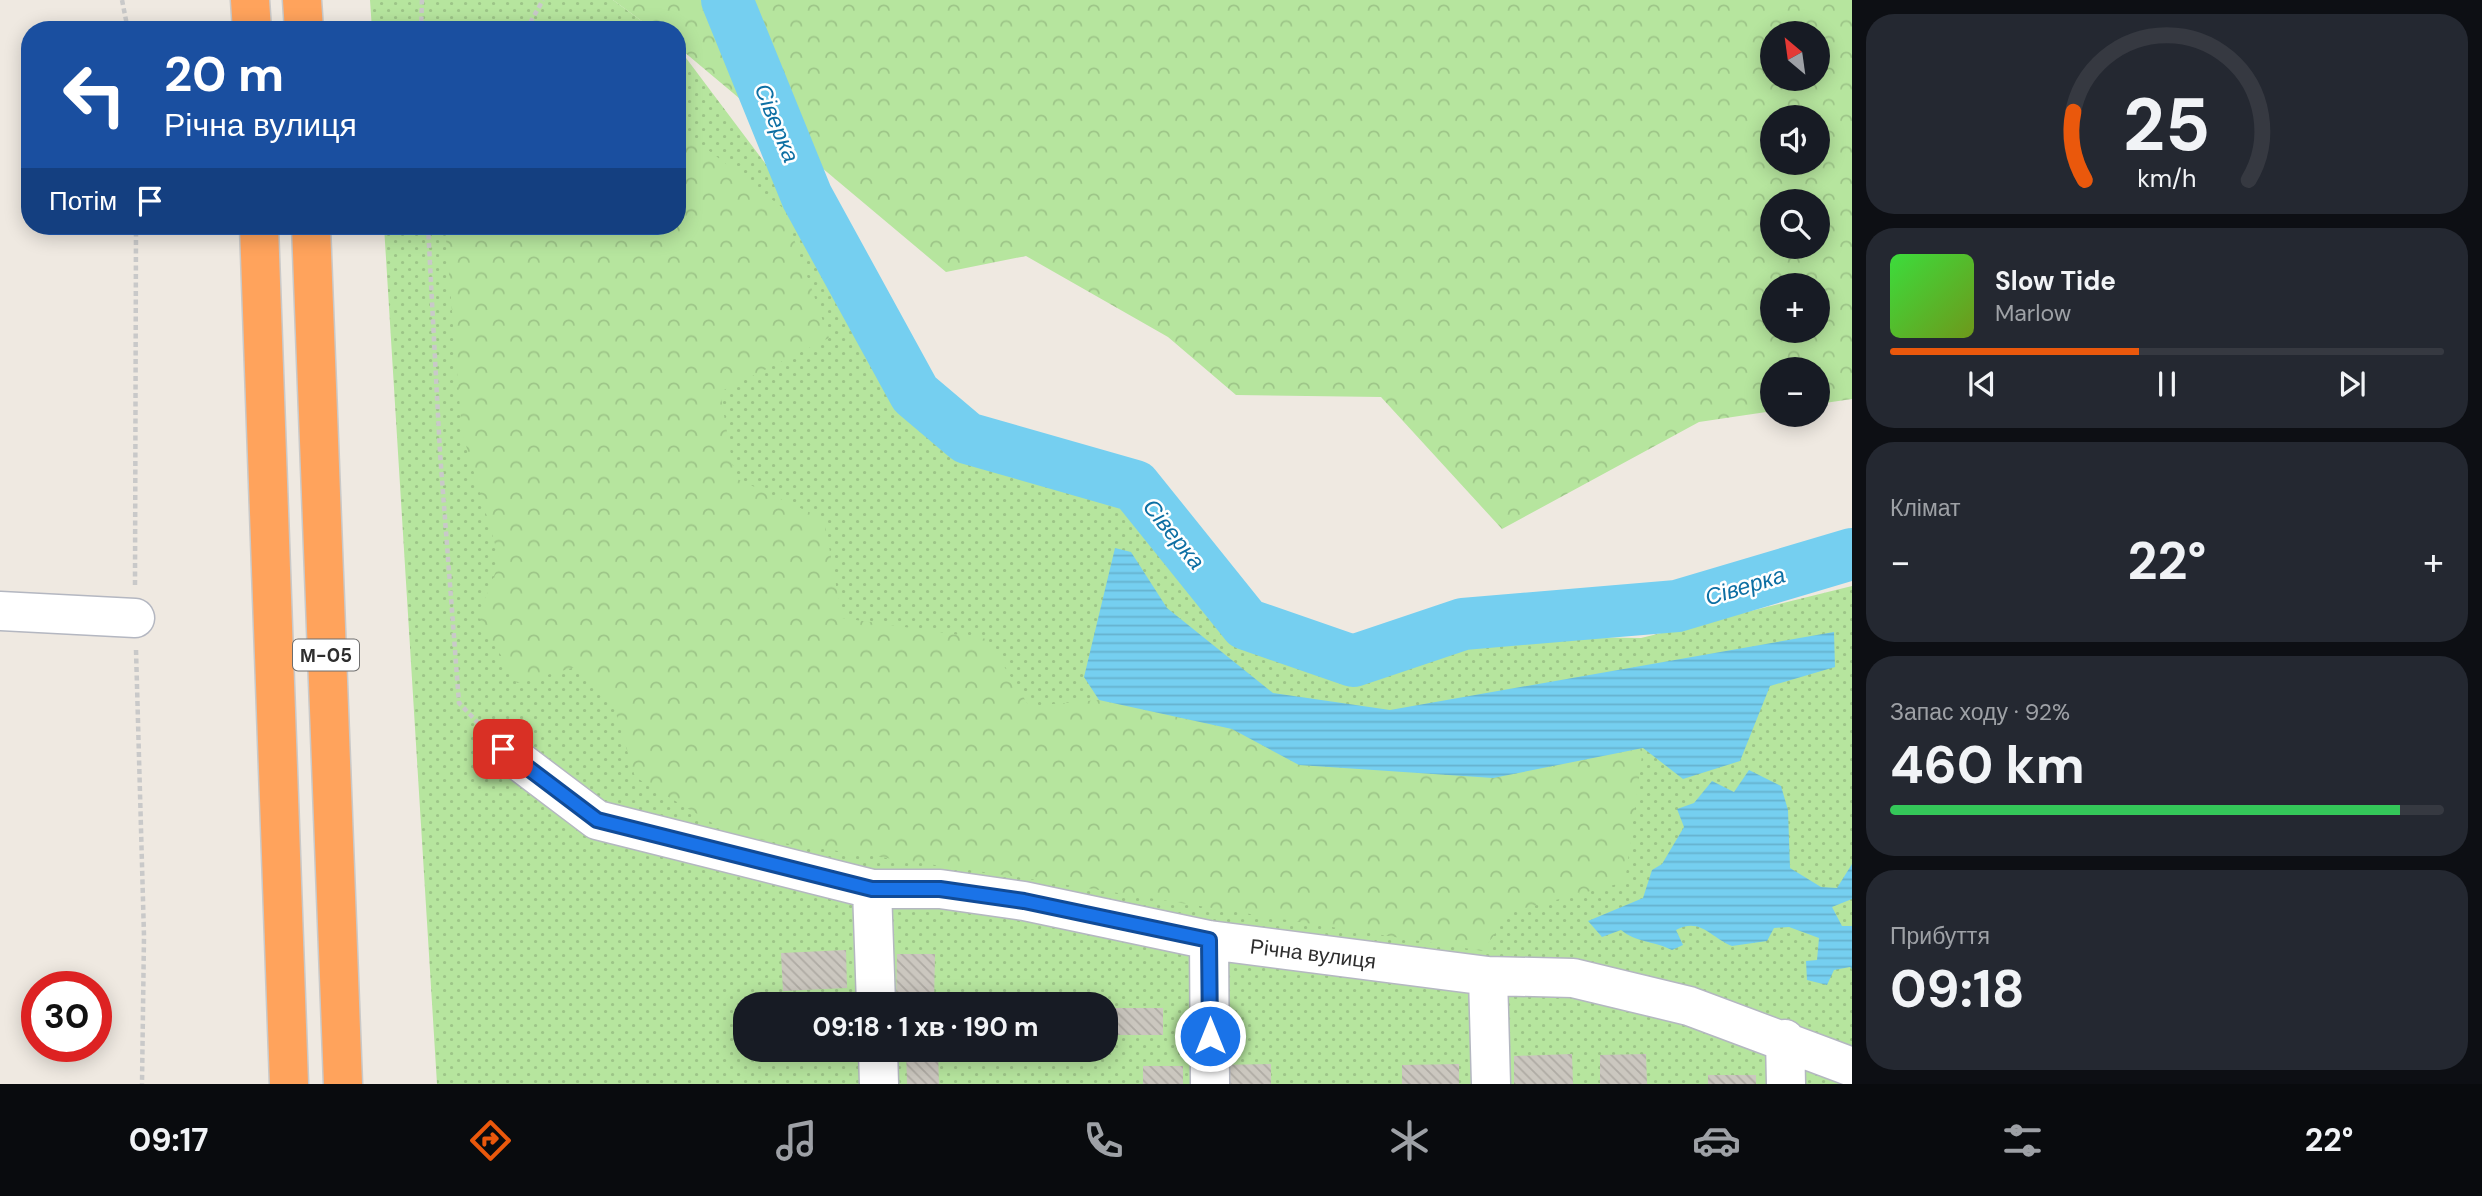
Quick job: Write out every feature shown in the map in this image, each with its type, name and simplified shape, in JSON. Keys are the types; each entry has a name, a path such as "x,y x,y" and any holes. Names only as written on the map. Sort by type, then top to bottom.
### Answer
{"highway":[{"path":"250,0 251,21"},
{"path":"303,0 304,21"},
{"name":"М-05","path":"259,235 289,1084"},
{"name":"М-05","path":"311,235 343,1084"}],"street":[{"path":"0,611 135,618"},
{"name":"Річна вулиця","path":"503,749 597,820 872,889 940,889 1024,901 1209,940 1488,976 1573,978 1689,1006 1852,1067"},
{"path":"872,889 876,992"},
{"path":"1209,940 1210,1084"},
{"path":"1488,976 1490,1084"},
{"path":"1785,1040 1786,1084"},
{"path":"878,1062 879,1084"}],"path":[{"path":"122,0 126,21"},
{"path":"421,21 422,0"},
{"path":"531,21 544,0"},
{"path":"136,235 135,618 144,936 142,1084"},
{"path":"428,235 440,453 459,703 503,749"}],"green space":[{"path":"370,0 613,0 642,21 371,21"},
{"path":"613,0 1852,0 1852,399 1830,402 1830,357 1760,357 1760,413 1699,422 1502,529 1381,397 1236,395 1168,337 1026,256 946,272 686,54 686,21 642,21"},
{"path":"686,58 768,167 887,382 956,449 1119,503 1240,641 1345,685 1506,636 1641,638 1852,586 1852,1084 437,1084 385,235 686,235"},
{"path":"686,133 783,208 829,338 720,392 735,478 824,519 842,618 987,639 1029,706 1099,700 1232,729 1299,765 1493,778 1643,748 1625,882 1510,912 1483,951 1011,876 734,836 635,777 612,700 576,667 517,683 478,616 500,561 462,432 446,235 686,235"}],"water":[{"path":"1115,548 1131,552 1167,608 1273,693 1390,710 1834,632 1835,667 1770,686 1740,761 1683,779 1643,748 1493,778 1299,765 1232,729 1099,700 1084,677"},
{"path":"1749,770 1781,786 1788,810 1790,868 1821,887 1837,888 1852,864 1852,899 1832,907 1842,926 1852,926 1852,969 1850,967 1834,970 1827,985 1807,980 1806,961 1817,960 1819,938 1789,927 1774,928 1767,941 1732,946 1698,927 1684,927 1676,930 1683,945 1672,950 1632,937 1621,930 1602,937 1588,921 1643,898 1652,870 1662,864 1684,827 1677,809 1694,803 1712,781 1734,792"}],"building":[{"path":"846,950 847,988 783,991 781,953"},
{"path":"897,954 935,954 934,992 896,992"},
{"path":"1118,1008 1163,1008 1163,1035 1118,1035"},
{"path":"1572,1054 1573,1084 1514,1084 1514,1056"},
{"path":"1646,1054 1647,1084 1600,1084 1600,1055"},
{"path":"906,1062 938,1062 939,1084 907,1084"},
{"path":"1271,1064 1271,1084 1214,1084 1213,1065"},
{"path":"1459,1064 1459,1084 1402,1084 1402,1065"},
{"path":"1143,1066 1183,1066 1183,1084 1143,1084"},
{"path":"1708,1075 1756,1075 1756,1084 1708,1084"}],"waterway":[{"name":"Сіверка","path":"727,0 807,197 915,394 967,438 1135,486 1246,624 1353,661 1463,624 1677,606 1852,554"}],"route":[{"path":"503,749 597,820 872,889 940,889 1024,901 1209,940 1210,1036"}]}
